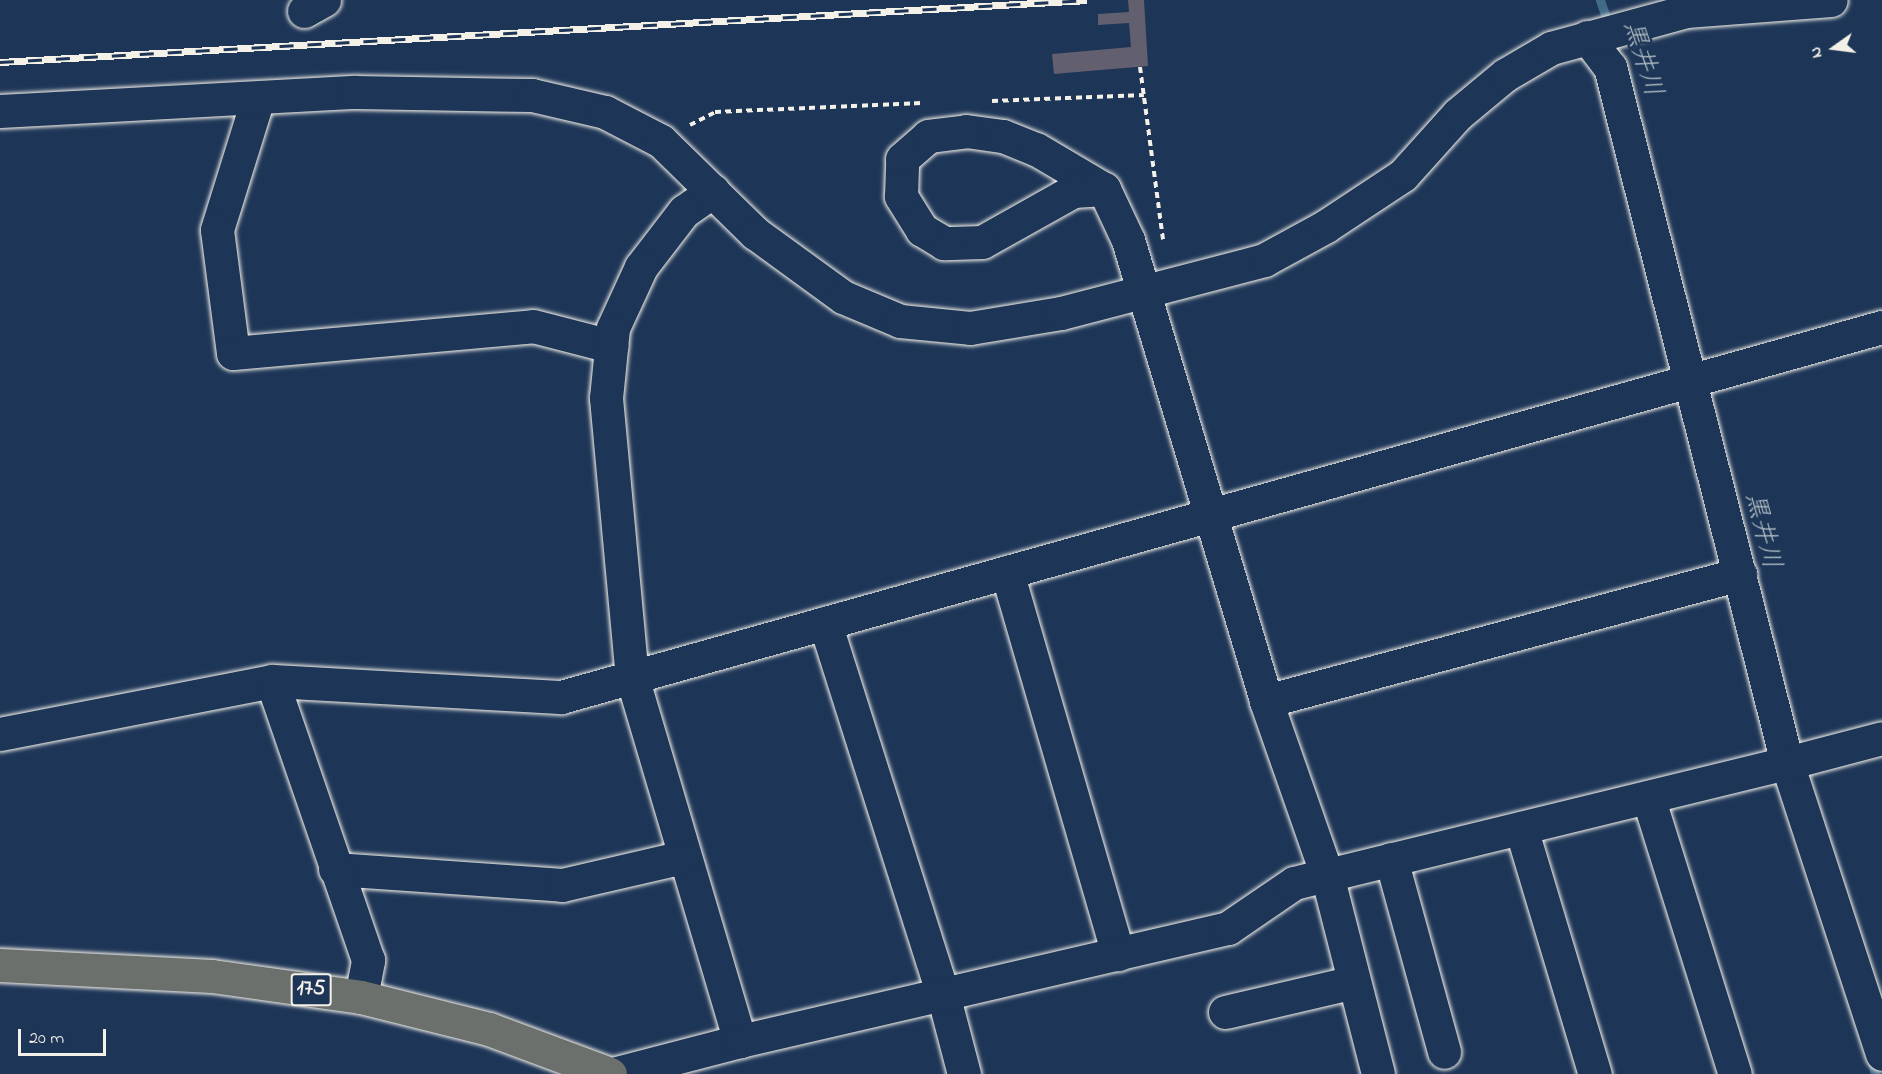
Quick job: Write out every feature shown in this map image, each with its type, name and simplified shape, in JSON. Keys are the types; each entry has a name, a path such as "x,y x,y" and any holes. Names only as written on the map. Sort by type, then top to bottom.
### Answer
{"highway":[{"name":"175","path":"0,965 212,976 361,997 489,1029 612,1074"}],"street":[{"path":"0,111 355,92 532,95 605,112 661,141 755,233 843,297 900,321 970,328 1061,313 1264,260 1326,226 1403,175 1458,114 1506,75 1551,48 1686,11 1831,0"},
{"path":"1587,37 1610,67 1692,380 1787,763 1882,1054"},
{"path":"258,98 217,230 233,353 533,326 611,346"},
{"path":"1104,189 1073,191 982,242 944,243 922,230 901,196 902,159 928,136 966,131 1003,136 1036,149 1104,189 1128,240 1156,288 1210,515 1266,701 1327,875 1378,1074"},
{"path":"713,191 684,211 641,267 613,328 606,398 632,677 682,857 740,1041"},
{"path":"0,734 272,681 561,697 1882,327"},
{"path":"1007,572 1118,954"},
{"path":"1266,701 1740,574"},
{"path":"825,623 943,994 964,1074"},
{"path":"272,681 368,960 361,997"},
{"path":"612,1074 664,1069 740,1041 1228,928 1294,883 1882,738"},
{"path":"1648,797 1735,1074"},
{"path":"1521,828 1595,1074"},
{"path":"335,869 562,885 682,857"},
{"path":"1391,859 1444,1052"},
{"path":"1225,1012 1354,982"}],"path":[{"path":"1140,67 1144,95 1156,288"},
{"path":"989,101 1144,95"},
{"path":"661,141 715,112 930,103"}],"building":[{"path":"1128,0 1144,0 1148,66 1054,74 1052,54 1131,47 1129,23 1098,25 1098,14 1129,12"}],"waterway":[{"name":"黒井川","path":"1600,0 1609,26"},
{"name":"黒井川","path":"1871,1057 1875,1074"}],"railway":[{"path":"0,62 1087,0"}]}
